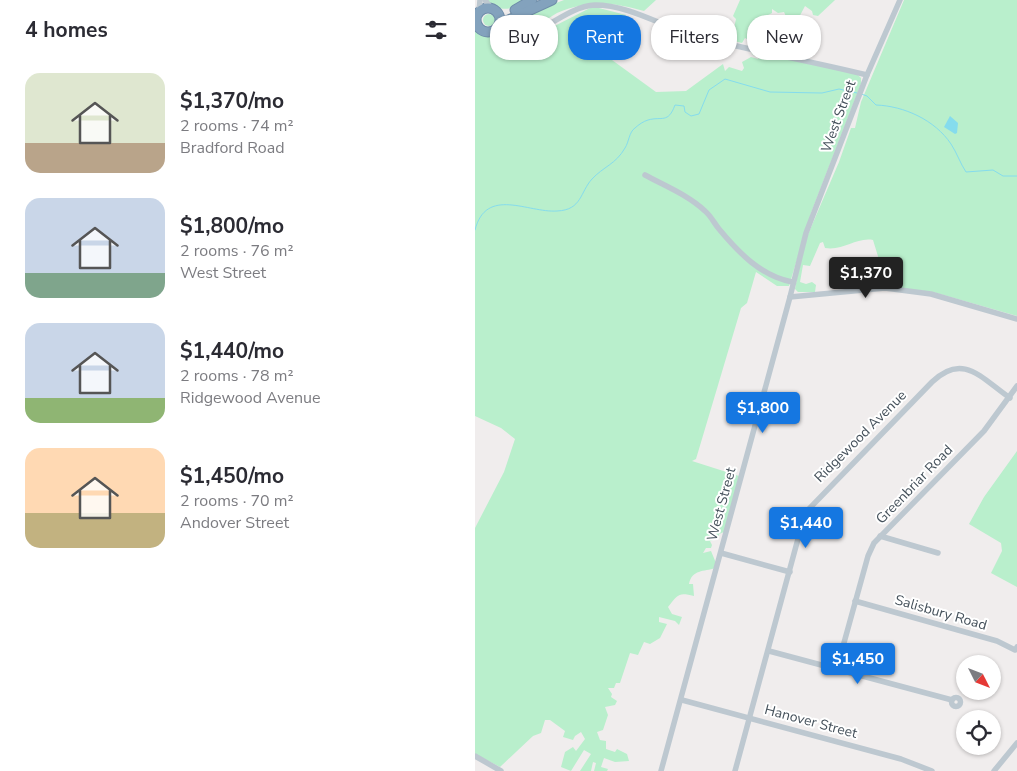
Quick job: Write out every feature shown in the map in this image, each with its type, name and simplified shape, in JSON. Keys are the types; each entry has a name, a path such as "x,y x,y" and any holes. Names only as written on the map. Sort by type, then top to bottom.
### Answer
{"highway":[{"path":"481,30 477,16 486,8 507,14 532,0"},
{"path":"521,15 552,0"},
{"path":"495,10 496,15"}],"street":[{"path":"477,16 480,0"},
{"path":"485,0 495,10"},
{"name":"West Street","path":"661,771 682,700 790,297 805,233 867,75 900,0"},
{"path":"558,17 570,10 593,5 612,6 696,36 867,75"},
{"path":"645,175 686,196 706,211 729,240 760,269 776,278 793,282"},
{"path":"790,297 861,289 901,289 937,296 1017,319"},
{"name":"Ridgewood Avenue","path":"735,771 808,508 937,376 952,367 962,367 1009,398"},
{"name":"Greenbriar Road","path":"837,668 867,556 880,536 984,431 1017,386"},
{"path":"880,536 938,553"},
{"path":"721,553 790,572"},
{"name":"Salisbury Road","path":"855,601 997,640 1015,650 1017,647"},
{"path":"769,651 952,700"},
{"name":"Hanover Street","path":"682,700 901,759 932,771"},
{"path":"994,771 1017,743"},
{"path":"475,756 501,771"}],"green space":[{"path":"487,0 529,0 508,9 503,9 492,5"},
{"path":"564,0 656,0 644,11 611,4 590,4 568,9 554,15 525,15"},
{"path":"740,0 835,0 819,15 813,15 812,11 805,6 800,15 785,15 784,12 778,13 772,9 772,13 768,15 747,15 747,39 745,38 742,43 737,42 737,15 733,15"},
{"path":"904,0 1017,0 1017,316 933,292 878,286 878,281 885,279 873,240 861,240 838,248 825,248 823,242 820,243 810,266 803,265 800,282 806,284 812,282 816,285 815,292 798,292 795,289 803,246 839,162 851,128 855,128 861,102"},
{"path":"590,8 599,8 626,15 576,15"},
{"path":"487,14 491,14 490,26 487,26 483,22 483,18"},
{"path":"568,19 568,60 612,60 656,92 686,91 723,64 725,71 729,67 742,71 744,68 742,62 747,59 795,60 857,74 861,78 861,84 811,213 789,286 777,286 756,272 747,303 741,308 696,459 692,461 739,476 724,532 719,534 719,538 710,541 711,548 706,548 703,553 711,551 716,563 715,568 696,573 693,576 689,584 693,584 694,596 679,595 668,607 672,614 682,617 679,625 675,621 659,617 659,622 667,624 660,638 650,644 644,642 638,655 630,653 620,683 616,683 614,688 608,688 612,694 611,697 617,701 615,705 605,707 608,715 603,730 597,732 600,740 606,741 606,749 615,752 617,749 627,754 629,761 615,762 604,758 601,767 608,769 607,771 594,771 596,763 593,762 591,771 580,771 591,754 584,750 571,771 561,767 565,752 573,747 576,751 585,739 581,732 573,740 563,737 565,731 550,720 545,720 541,733 533,736 500,767 475,754 475,528 504,472 515,439 501,428 475,416 475,31 490,37 490,60 558,60 558,24"},
{"path":"1017,451 1017,587 991,573 1002,551 1001,543 969,524 984,497"}],"water":[{"path":"950,116 958,123 957,133 955,134 944,127"}],"waterway":[{"path":"475,230 480,217 488,209 498,205 557,211 565,210 576,204 592,179 614,162 626,146 631,132 636,127 648,120 667,117 675,105 684,106 685,112 691,116 699,114 709,90 725,79 770,92 822,93 839,89 857,93"},
{"path":"861,94 867,96 876,105 908,111 928,121 951,144 966,172 993,170 1003,176 1017,176"}]}
